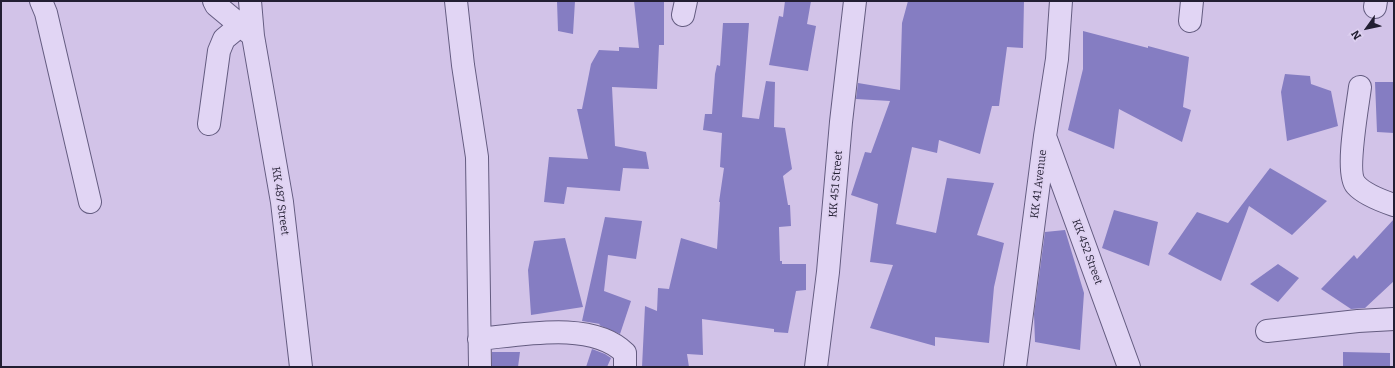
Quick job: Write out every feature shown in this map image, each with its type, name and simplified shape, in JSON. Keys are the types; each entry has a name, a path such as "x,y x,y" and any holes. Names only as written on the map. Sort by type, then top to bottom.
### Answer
{"street":[{"path":"41,1 46,13 90,202"},
{"path":"214,1 216,6 247,31"},
{"name":"KK 487 Street","path":"250,1 247,31 282,202 300,367"},
{"path":"456,1 477,157 480,367"},
{"name":"KK 451 Street","path":"816,367 828,272 841,122 855,1"},
{"name":"KK 41 Avenue","path":"1015,367 1045,136 1057,59 1061,1"},
{"path":"209,124 219,51 224,39 247,31"},
{"path":"1360,87 1351,156 1352,177 1355,184 1366,193 1394,205"},
{"name":"KK 452 Street","path":"1045,136 1129,367"},
{"path":"1267,331 1358,321 1394,319"},
{"path":"479,339 556,331 578,333 615,344 625,353 625,364"}],"building":[{"path":"557,1 575,1 573,34 558,31"},
{"path":"634,1 664,1 664,45 659,45 657,89 612,87 615,146 646,152 649,169 623,168 620,191 567,187 564,204 544,202 549,157 588,159 577,109 582,109 591,64 599,50 619,51 619,47 639,48"},
{"path":"785,1 811,1 807,24 816,26 808,71 769,65 779,16 783,17"},
{"path":"908,1 1024,1 1023,48 1007,47 999,106 992,106 980,154 939,140 937,153 912,147 896,224 936,233 947,178 994,183 977,235 1004,243 994,287 989,343 935,337 935,346 870,328 893,265 870,262 878,204 851,195 865,152 871,153 890,101 856,99 858,83 900,90 902,23"},
{"path":"723,23 749,23 742,117 759,119 766,81 775,82 774,127 785,128 792,169 783,176 788,205 790,205 791,226 779,227 780,261 782,261 782,264 806,264 806,290 796,291 788,333 774,332 774,329 702,319 703,355 687,354 689,367 642,367 645,306 657,311 658,288 669,289 681,238 717,249 719,202 724,168 720,167 722,133 703,130 705,114 712,114 715,74 717,65 720,66"},
{"path":"1083,31 1189,57 1183,107 1191,110 1182,142 1119,109 1114,149 1068,130 1083,69"},
{"path":"1285,74 1310,76 1311,84 1331,91 1338,126 1287,141 1281,92"},
{"path":"1375,82 1394,82 1394,133 1377,132"},
{"path":"1270,168 1327,201 1292,235 1249,206 1221,281 1168,254 1197,212 1228,223"},
{"path":"1114,210 1158,222 1149,266 1102,248"},
{"path":"605,217 642,221 636,259 608,255 604,291 631,301 620,334 599,325 600,324 582,321"},
{"path":"1394,219 1394,281 1365,308 1351,309 1321,289 1354,255 1357,259"},
{"path":"1065,230 1084,293 1080,350 1035,342 1034,314 1045,232"},
{"path":"565,238 583,307 531,315 528,270 534,241"},
{"path":"1278,264 1299,278 1278,302 1250,284"},
{"path":"592,349 611,358 607,367 586,367"},
{"path":"492,352 520,352 518,367 492,367"},
{"path":"1343,352 1390,353 1390,367 1343,367"}]}
